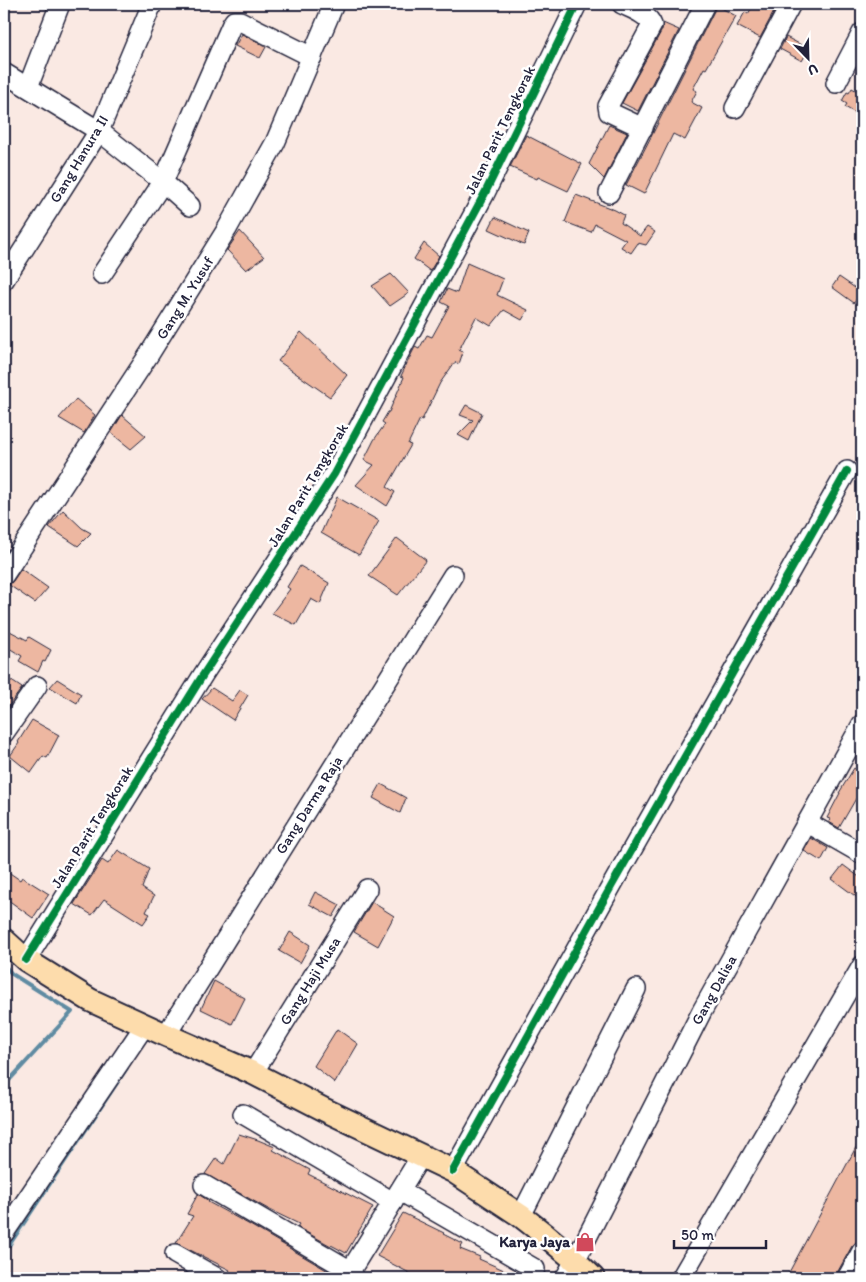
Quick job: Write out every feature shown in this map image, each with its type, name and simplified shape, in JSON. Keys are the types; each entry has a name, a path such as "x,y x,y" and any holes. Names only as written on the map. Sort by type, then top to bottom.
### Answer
{"main road":[{"path":"4,940 26,960 90,1000 253,1073 325,1110 453,1171 544,1234 570,1270 593,1278"}],"street":[{"path":"28,88 60,4"},
{"name":"Gang Hanura II","path":"4,280 99,131 152,4"},
{"name":"Gang M. Yusuf","path":"4,575 150,353 228,229 275,143 334,4"},
{"name":"Jalan Parit Tengkorak","path":"26,960 203,675 334,474 485,193 577,4"},
{"path":"622,4 646,17 652,25 608,109 610,112 643,128"},
{"path":"610,193 705,4"},
{"path":"736,108 791,4"},
{"path":"102,274 163,182 234,21 240,21 312,57"},
{"path":"836,83 862,33"},
{"path":"5,78 28,88 99,131 190,206"},
{"path":"453,1171 617,876 847,471"},
{"name":"Gang Darma Raja","path":"166,1035 454,575"},
{"path":"4,733 37,686"},
{"name":"Gang Dalisa","path":"570,1270 702,1012 862,724"},
{"path":"808,823 862,854"},
{"name":"Gang Haji Musa","path":"253,1073 367,889"},
{"path":"681,1278 862,966"},
{"path":"520,1216 636,989"},
{"path":"4,1233 146,1025"},
{"path":"243,1114 535,1269"},
{"path":"204,1185 348,1274 421,1156"},
{"path":"847,1278 862,1251"},
{"path":"175,1254 217,1278"}],"building":[{"path":"754,4 772,4 777,6 760,38 737,26 745,12 748,14"},
{"path":"716,5 736,16 693,89 697,91 691,102 702,108 685,140 673,134 644,194 626,185"},
{"path":"663,23 679,30 638,111 622,103 662,30"},
{"path":"242,34 266,47 260,58 235,46"},
{"path":"786,37 809,49 802,61 780,49"},
{"path":"852,88 862,94 862,117 845,107 847,104 842,101 847,92 849,93"},
{"path":"609,125 627,133 604,179 589,164"},
{"path":"526,135 582,164 568,191 510,167"},
{"path":"576,195 624,215 621,223 640,236 647,227 655,232 646,245 638,243 631,253 621,247 626,240 595,224 591,232 565,222"},
{"path":"495,217 529,233 524,245 489,229"},
{"path":"240,231 264,257 246,270 227,250"},
{"path":"424,243 439,256 430,271 414,259"},
{"path":"467,263 503,279 497,295 528,310 522,320 504,310 491,326 476,317 459,350 463,352 459,364 455,362 440,383 408,444 411,445 387,487 395,492 387,506 356,485 374,465 364,460 385,424 382,422 389,412 404,377 401,376 415,347 419,349 427,335 432,337 449,306 441,302 447,289 457,293"},
{"path":"391,274 409,293 390,306 372,286"},
{"path":"839,277 861,292 854,303 832,287"},
{"path":"301,332 347,375 330,397 278,361"},
{"path":"76,399 95,415 84,433 59,418"},
{"path":"466,405 482,413 469,441 458,435 473,420 460,415"},
{"path":"122,415 146,436 131,449 111,433"},
{"path":"337,497 379,521 359,555 321,533"},
{"path":"63,510 82,528 91,533 78,546 49,527"},
{"path":"397,538 426,560 398,595 369,576"},
{"path":"300,566 329,583 320,604 311,599 296,625 272,613 290,589 287,587"},
{"path":"21,569 48,588 35,603 9,585"},
{"path":"4,628 27,640 29,637 51,650 38,672 19,661 22,656 4,645"},
{"path":"4,676 22,688 8,707 4,704"},
{"path":"57,679 81,694 77,703 50,687"},
{"path":"212,688 232,701 240,690 248,695 233,720 202,699"},
{"path":"32,720 59,735 47,758 43,756 31,773 10,756"},
{"path":"854,768 862,773 862,788 839,828 829,822 830,819 827,818"},
{"path":"381,784 406,798 400,813 373,798"},
{"path":"811,838 828,848 821,861 804,851"},
{"path":"118,850 149,869 142,888 154,896 146,912 150,914 143,924 104,899 92,915 74,904 102,860 108,864"},
{"path":"843,865 862,879 862,901 832,879"},
{"path":"4,869 20,880 22,877 49,894 33,918 4,897"},
{"path":"315,892 340,905 333,917 309,904"},
{"path":"372,902 394,916 378,946 354,932"},
{"path":"290,932 310,945 300,963 279,951"},
{"path":"214,981 245,998 232,1024 201,1009"},
{"path":"337,1029 358,1044 335,1083 314,1066"},
{"path":"239,1134 275,1147 273,1150 310,1170 308,1174 373,1207 346,1253 297,1227 299,1224 205,1174 216,1158 224,1164"},
{"path":"862,1136 862,1240 857,1241 852,1246 836,1278 786,1278"},
{"path":"198,1194 208,1202 335,1275 335,1278 239,1278 228,1273 230,1270 176,1243 193,1216 187,1214"},
{"path":"403,1213 463,1244 460,1249 522,1278 419,1278 377,1256"}],"waterway":[{"path":"4,965 12,974 72,1012 4,1086"},
{"path":"4,1253 127,1068"}],"cycle path":[{"path":"26,960 203,675 334,474 485,193 577,4"},
{"path":"453,1171 612,885 847,471"}],"place":[{"name":"Karya Jaya","path":"585,1242"}]}
